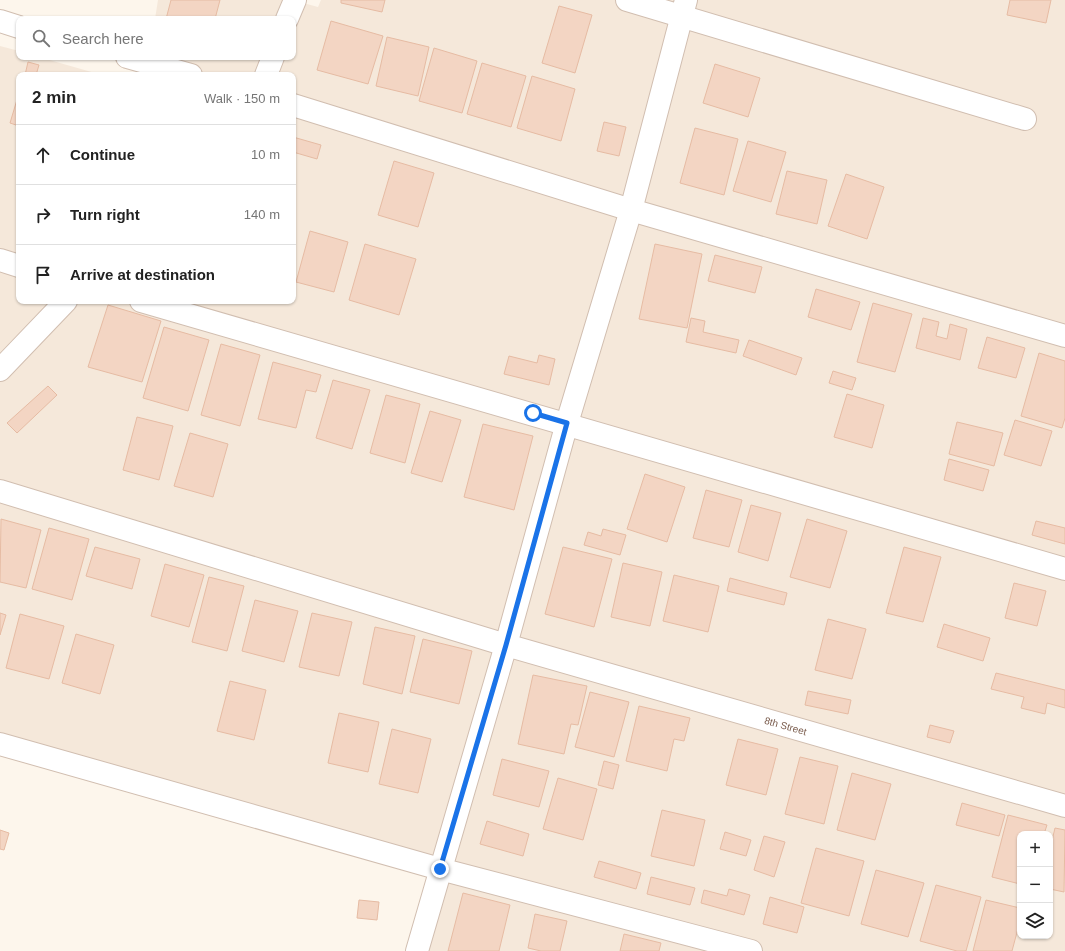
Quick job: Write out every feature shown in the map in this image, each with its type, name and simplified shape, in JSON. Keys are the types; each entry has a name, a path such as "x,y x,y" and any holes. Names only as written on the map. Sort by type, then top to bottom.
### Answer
{"street":[{"path":"288,16 295,0"},
{"path":"627,0 684,8 1024,119"},
{"path":"417,951 506,645 567,423 631,210 684,8"},
{"path":"0,21 16,26"},
{"path":"138,60 180,72"},
{"path":"267,72 272,60"},
{"path":"296,106 631,210 1065,336"},
{"path":"0,260 16,265"},
{"path":"0,370 63,304"},
{"path":"151,304 1065,568"},
{"name":"8th Street","path":"0,491 506,645 1065,806"},
{"path":"0,744 440,869 751,951"}],"shaded area":[{"path":"158,0 292,0 318,7 321,0 1065,0 1065,951 417,951 440,869 0,744 0,46 16,50 16,60 50,60 92,72 16,72 16,304 296,304 296,72 146,72 148,60 296,60 296,16 155,16"}],"building":[{"path":"171,0 220,0 216,16 167,16"},
{"path":"341,0 385,0 382,12 341,3"},
{"path":"1010,0 1051,0 1046,23 1007,15"},
{"path":"559,6 592,15 575,73 542,63"},
{"path":"331,21 383,36 368,84 317,70"},
{"path":"387,37 429,47 418,96 376,86"},
{"path":"434,48 477,61 462,113 419,101"},
{"path":"28,62 39,65 37,72 26,72"},
{"path":"482,63 526,76 511,127 467,114"},
{"path":"715,64 760,78 748,117 703,103"},
{"path":"532,76 575,89 561,141 517,128"},
{"path":"16,103 16,125 10,123"},
{"path":"604,122 626,127 619,156 597,151"},
{"path":"695,128 738,139 724,195 680,183"},
{"path":"296,138 321,145 317,159 296,153"},
{"path":"748,141 786,152 771,202 733,191"},
{"path":"394,161 434,173 418,227 378,215"},
{"path":"787,171 827,180 817,224 776,214"},
{"path":"846,174 884,187 867,239 828,226"},
{"path":"310,231 348,242 334,292 296,282"},
{"path":"365,244 416,259 399,315 349,300"},
{"path":"655,244 702,254 687,328 639,319"},
{"path":"715,255 762,267 755,293 708,281"},
{"path":"816,289 860,302 851,330 808,317"},
{"path":"873,303 912,314 895,372 857,362"},
{"path":"108,305 161,321 142,382 88,367"},
{"path":"691,318 705,321 703,332 739,340 736,353 686,342"},
{"path":"923,318 939,322 936,336 947,339 950,324 967,329 960,360 916,348"},
{"path":"164,327 209,340 188,411 143,398"},
{"path":"987,337 1025,348 1016,378 978,368"},
{"path":"749,340 802,358 796,375 743,356"},
{"path":"221,344 260,355 240,426 201,415"},
{"path":"1039,353 1065,361 1065,418 1062,428 1021,416"},
{"path":"539,355 555,359 549,385 504,374 509,356 537,363"},
{"path":"273,362 321,375 316,392 306,390 296,428 258,419"},
{"path":"833,371 856,378 852,390 829,383"},
{"path":"333,380 370,390 352,449 316,438"},
{"path":"48,386 57,395 17,433 7,423"},
{"path":"847,394 884,405 872,448 834,437"},
{"path":"386,395 420,404 405,463 370,453"},
{"path":"430,411 461,420 442,482 411,473"},
{"path":"137,417 173,426 159,480 123,470"},
{"path":"1015,420 1052,431 1041,466 1004,455"},
{"path":"957,422 1003,433 994,466 949,454"},
{"path":"483,424 533,436 514,510 464,497"},
{"path":"190,433 228,444 213,497 174,486"},
{"path":"949,459 989,470 983,491 944,480"},
{"path":"645,474 685,487 667,542 627,529"},
{"path":"706,490 742,500 729,547 693,538"},
{"path":"751,505 781,513 768,561 738,552"},
{"path":"1,519 41,530 26,588 0,582"},
{"path":"807,519 847,531 830,588 790,577"},
{"path":"1036,521 1065,528 1065,544 1032,535"},
{"path":"49,528 89,539 72,600 32,589"},
{"path":"603,529 626,535 620,555 584,545 588,532 601,536"},
{"path":"95,547 140,559 132,589 86,576"},
{"path":"563,547 612,559 594,627 545,614"},
{"path":"904,547 941,557 923,622 886,613"},
{"path":"623,563 662,572 650,626 611,617"},
{"path":"165,564 204,575 189,627 151,616"},
{"path":"674,575 719,586 708,632 663,621"},
{"path":"209,577 244,586 227,651 192,642"},
{"path":"730,578 787,593 784,605 727,591"},
{"path":"1014,583 1046,591 1037,626 1005,618"},
{"path":"255,600 298,611 284,662 242,651"},
{"path":"0,613 6,615 0,635"},
{"path":"312,613 352,622 339,676 299,667"},
{"path":"20,614 64,626 49,679 6,668"},
{"path":"828,619 866,629 852,679 815,670"},
{"path":"944,624 990,638 983,661 937,647"},
{"path":"375,627 415,636 402,694 363,684"},
{"path":"76,634 114,645 100,694 62,683"},
{"path":"423,639 472,651 459,704 410,692"},
{"path":"996,673 1065,690 1065,708 1047,703 1045,714 1021,708 1024,697 991,689"},
{"path":"533,675 587,686 578,725 571,724 564,754 518,744"},
{"path":"230,681 266,690 254,740 217,731"},
{"path":"808,691 851,700 848,714 805,705"},
{"path":"590,692 629,702 614,757 575,747"},
{"path":"639,706 690,718 684,741 674,739 667,771 626,761"},
{"path":"339,713 379,722 368,772 328,763"},
{"path":"930,725 954,731 950,743 927,737"},
{"path":"392,729 431,739 418,793 379,784"},
{"path":"738,739 778,749 766,795 726,785"},
{"path":"800,757 838,766 824,824 785,814"},
{"path":"502,759 549,771 539,807 493,795"},
{"path":"604,761 619,765 613,789 598,785"},
{"path":"852,773 891,784 875,840 837,830"},
{"path":"558,778 597,789 583,840 543,829"},
{"path":"962,803 1005,815 999,836 956,825"},
{"path":"662,810 705,820 694,866 651,856"},
{"path":"1008,815 1047,825 1045,831 1017,831 1017,883 992,877"},
{"path":"487,821 529,834 523,856 480,844"},
{"path":"1055,828 1065,830 1064,892 1053,890 1053,836"},
{"path":"0,830 9,833 4,850 0,849"},
{"path":"725,832 751,840 746,856 720,849"},
{"path":"764,836 785,842 774,877 754,870"},
{"path":"816,848 864,861 849,916 801,903"},
{"path":"599,861 641,873 636,889 594,877"},
{"path":"876,870 924,883 908,937 861,924"},
{"path":"651,877 695,888 690,905 647,894"},
{"path":"936,885 981,897 966,951 957,951 920,941"},
{"path":"729,889 750,895 744,915 701,903 704,890 727,896"},
{"path":"463,893 510,905 499,951 448,951"},
{"path":"770,897 804,907 797,933 763,924"},
{"path":"359,900 379,902 377,920 357,918"},
{"path":"986,900 1017,907 1017,932 1012,951 973,951"},
{"path":"535,914 567,921 560,951 541,951 528,948"},
{"path":"624,934 661,943 659,951 620,951"}],"route":[{"path":"440,869 506,645 567,423 533,413"}]}
